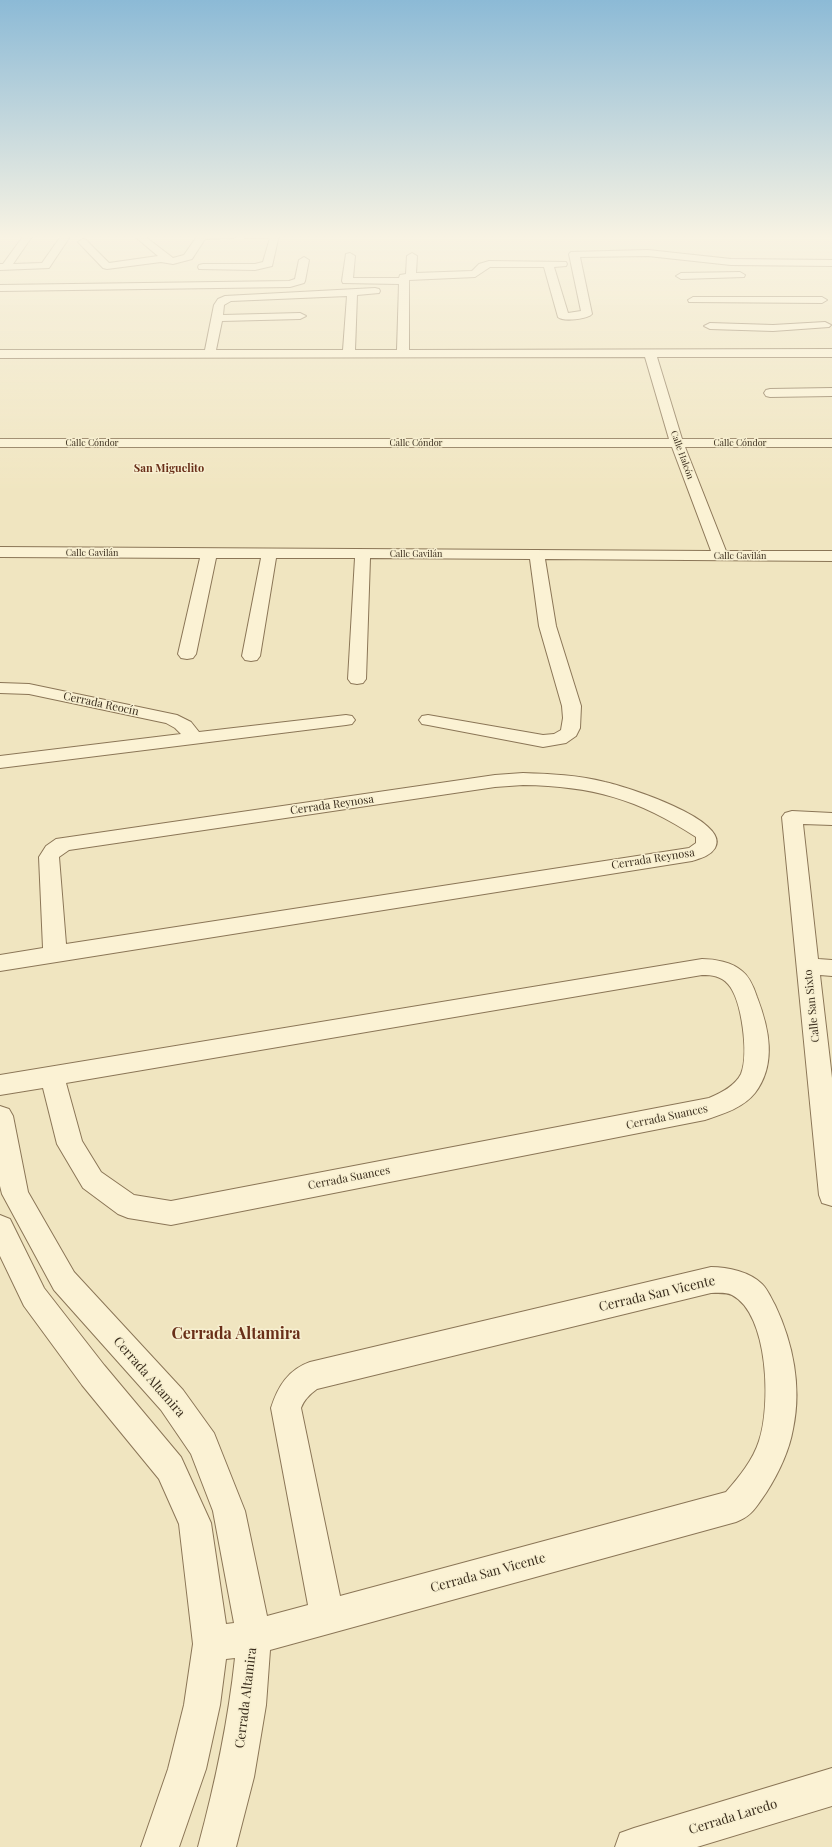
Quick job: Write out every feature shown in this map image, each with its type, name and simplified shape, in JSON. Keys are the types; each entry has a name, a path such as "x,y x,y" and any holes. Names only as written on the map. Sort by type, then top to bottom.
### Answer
{"street":[{"path":"210,353 217,321"},
{"path":"349,353 351,321"},
{"path":"403,353 405,321"},
{"path":"769,321 788,353"},
{"path":"710,326 773,328 825,325"},
{"name":"Calle Halcón","path":"650,353 676,443 720,556"},
{"path":"0,354 832,353"},
{"path":"770,393 832,392"},
{"name":"Calle Cóndor","path":"0,443 832,443"},
{"name":"Calle Gavilán","path":"0,552 832,556"},
{"path":"187,654 209,553"},
{"path":"251,656 269,554"},
{"path":"357,679 363,554"},
{"path":"428,720 543,740 556,740 565,736 571,728 571,701 550,636 537,555"},
{"name":"Cerrada Reocín","path":"0,688 29,689 171,719 185,726 191,734 192,739"},
{"path":"0,762 346,720"},
{"name":"Cerrada Reynosa","path":"0,963 698,853 706,847 708,843 704,833 673,812 638,797 577,782 532,778 487,782 63,844 53,850 49,858 55,954"},
{"name":"Calle San Sixto","path":"831,1185 792,817 832,819"},
{"path":"808,966 832,968"},
{"name":"Cerrada Suances","path":"0,1085 52,1076 702,967 719,968 735,977 741,984 752,1016 758,1049 754,1072 743,1090 721,1105 705,1110 171,1213 128,1206 92,1180 70,1144 52,1076"},
{"name":"Cerrada Altamira","path":"0,1116 15,1194 64,1281 172,1400 203,1444 229,1511 254,1637 248,1705 235,1777 217,1847"},
{"path":"0,1227 34,1296 92,1375 170,1468 195,1522 211,1644 202,1705 187,1769 160,1847"},
{"name":"Cerrada San Vicente","path":"211,1644 254,1637 736,1506 755,1482 769,1457 778,1429 782,1404 781,1378 777,1353 770,1329 755,1297 740,1285 730,1281 711,1280 310,1376 300,1382 293,1390 286,1408 327,1617"},
{"name":"Cerrada Laredo","path":"634,1847 832,1787"}],"district":[{"name":"San Miguelito","path":"169,469"},
{"name":"Cerrada Altamira","path":"236,1334"}]}
